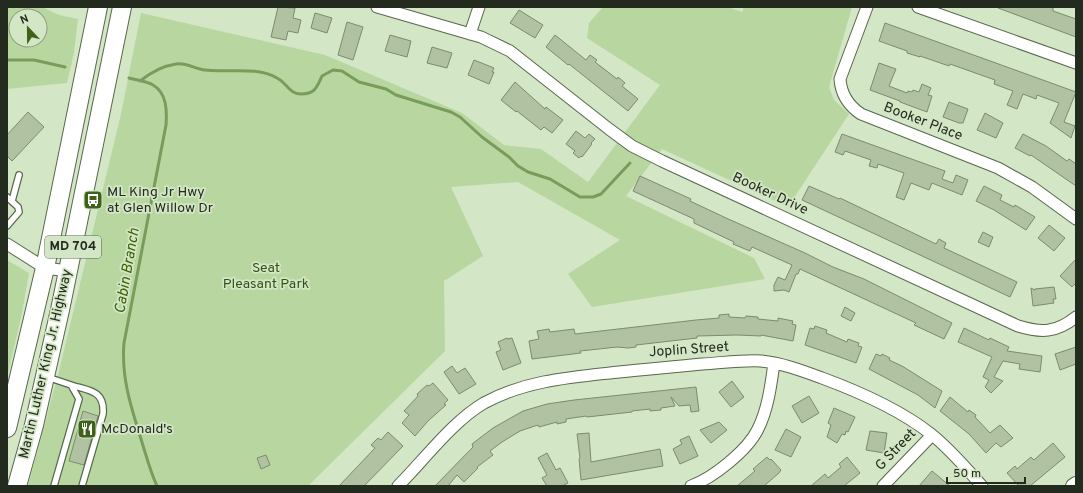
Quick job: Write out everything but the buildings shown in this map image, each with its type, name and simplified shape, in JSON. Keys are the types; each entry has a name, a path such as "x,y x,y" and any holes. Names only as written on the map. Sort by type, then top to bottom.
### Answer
{"main road":[{"name":"Martin Luther King Jr. Highway","path":"7,428 45,268 98,7"},
{"path":"103,98 98,85 98,75 110,7"},
{"name":"Martin Luther King Jr. Highway","path":"17,486 45,376 122,7"}],"street":[{"name":"Booker Drive","path":"377,7 491,41 510,51 608,129 632,146 1018,326 1031,330 1047,331 1061,327 1076,317"},
{"path":"470,34 479,7"},
{"name":"Booker Place","path":"867,7 840,79 842,91 851,106 861,114 998,168 1032,187 1076,219"},
{"path":"918,7 1076,63"},
{"path":"7,244 45,268 68,271"},
{"name":"Joplin Street","path":"398,486 471,412 494,399 520,388 561,379 646,369 750,361 774,363 805,371 855,391 902,415 932,434 982,486"},
{"path":"691,486 707,479 723,468 741,451 756,433 769,396 774,363"},
{"name":"G Street","path":"883,486 917,452 932,434"}],"lane":[{"path":"7,226 19,212 18,208 9,199 19,175"},
{"path":"45,376 95,392 101,398 104,405 103,414 82,486"},
{"path":"54,486 79,399 71,385"}],"green space":[{"path":"7,7 44,8 8,8 8,48 48,48 48,10 59,15 78,19 74,53 67,83 7,89"},
{"name":"Seat Pleasant Park","path":"603,7 728,7 742,12 744,7 852,7 829,87 834,100 849,114 788,207 662,149 626,196 754,258 765,279 592,307 568,274 620,240 518,182 451,187 483,256 444,281 445,351 308,486 28,486 59,371 121,114 141,13 325,55 462,113 504,145 541,149 588,182 660,85 587,38 589,23"},
{"path":"7,260 29,273 22,313 7,378"}],"waterway":[{"name":"Cabin Branch","path":"7,60 34,60 65,67"},
{"path":"140,81 162,68 180,64 205,70 251,71 269,74 280,80 297,94 306,94 317,87 322,76 333,70 342,71 359,82 386,89 396,95 451,112 460,117 518,166 528,172 550,179 580,197 593,197 601,194 630,163"},
{"name":"Cabin Branch","path":"129,78 148,82 158,88 164,97 166,108 166,125 124,343 123,356 125,380 130,404 148,463 157,486"}],"place":[{"name":"ML King Jr Hwy at Glen Willow Dr","path":"93,200"},
{"name":"McDonald's","path":"87,429"}]}
